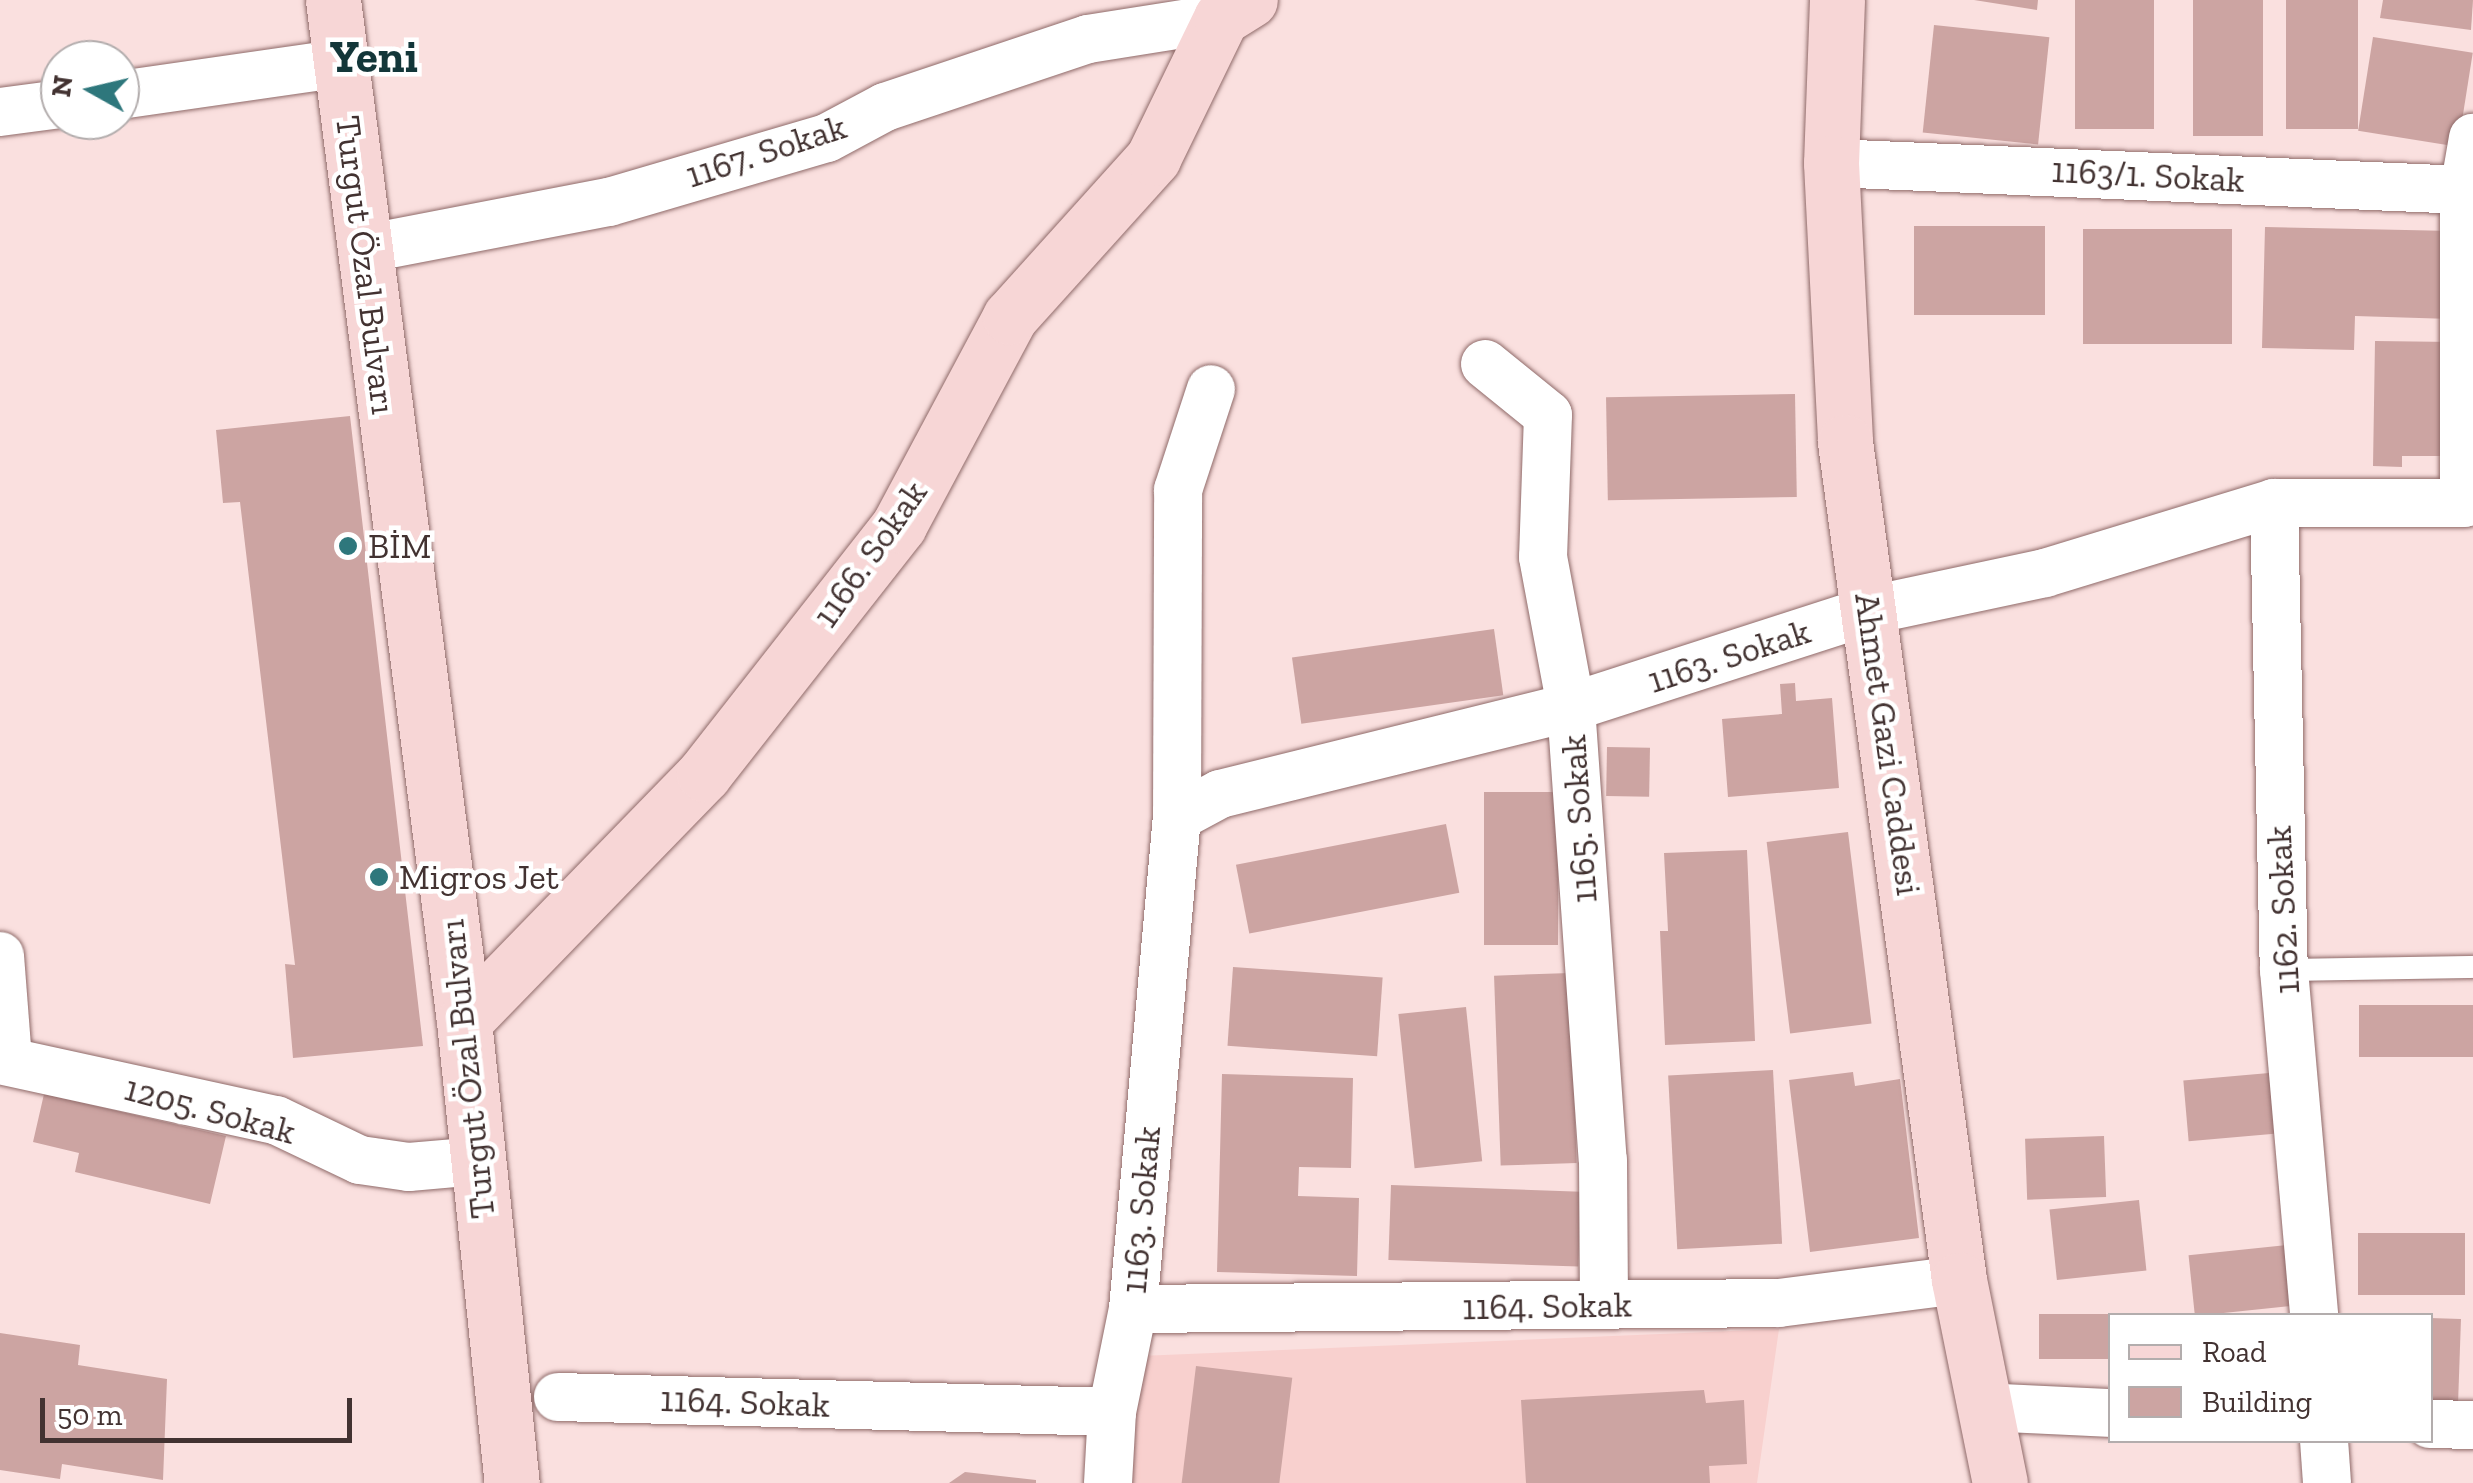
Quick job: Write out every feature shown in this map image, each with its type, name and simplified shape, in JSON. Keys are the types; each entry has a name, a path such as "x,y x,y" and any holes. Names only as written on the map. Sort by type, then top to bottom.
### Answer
{"street":[{"name":"Turgut Özal Bulvarı","path":"333,0 464,1021 512,1483"},
{"name":"Ahmet Gazi Caddesi","path":"1836,0 1832,163 1846,442 1959,1280 2000,1483"},
{"name":"1167. Sokak","path":"364,250 610,202 826,138 885,107 1088,39 1224,6"},
{"name":"1166. Sokak","path":"464,1021 704,774 899,525 1010,316 1153,158 1224,6"},
{"path":"140,92 341,63"},
{"path":"0,112 40,107"},
{"path":"2464,190 2473,138"},
{"name":"1163/1. Sokak","path":"1832,163 2464,190"},
{"name":"1163. Sokak","path":"1177,817 1220,794 1570,707 1871,610 2045,573 2274,503 2464,504 2464,190"},
{"name":"1165. Sokak","path":"1486,364 1548,415 1543,557 1570,707 1603,1160 1604,1305"},
{"name":"1163. Sokak","path":"1108,1483 1112,1412 1132,1309 1177,817 1178,490 1210,390"},
{"name":"1162. Sokak","path":"2274,503 2284,970 2314,1313"},
{"path":"0,956 4,1060"},
{"name":"1205. Sokak","path":"4,1060 276,1120 360,1160 409,1166 477,1162"},
{"name":"1164. Sokak","path":"1132,1309 1779,1303 1959,1280"},
{"name":"1164. Sokak","path":"558,1396 1112,1412"},
{"path":"1983,1407 2108,1413"},
{"path":"2433,1424 2473,1425"},
{"path":"2324,1443 2327,1483"}],"lane":[{"path":"2284,970 2473,967"}],"shaded area":[{"path":"1779,1329 1757,1483 1127,1483 1140,1356"}],"building":[{"path":"1974,0 2038,0 2037,10"},
{"path":"2075,0 2154,0 2154,129 2075,129"},
{"path":"2193,0 2263,0 2263,136 2193,136"},
{"path":"2286,0 2358,0 2358,129 2286,129"},
{"path":"2383,0 2473,0 2471,30 2380,18"},
{"path":"1934,25 2049,37 2038,145 1923,132"},
{"path":"2373,37 2473,53 2458,147 2358,131"},
{"path":"1914,226 2045,226 2045,315 1914,315"},
{"path":"2265,227 2453,231 2451,319 2355,316 2354,350 2262,348"},
{"path":"2083,229 2232,229 2232,344 2083,344"},
{"path":"2375,341 2453,342 2451,456 2402,456 2402,467 2373,466"},
{"path":"1795,394 1797,497 1608,500 1606,397"},
{"path":"350,416 423,1046 293,1058 285,964 295,965 240,502 223,503 216,430"},
{"path":"1494,629 1503,695 1301,724 1292,657"},
{"path":"1795,683 1796,701 1832,698 1839,788 1728,797 1722,719 1782,714 1780,684"},
{"path":"1607,747 1650,748 1649,797 1606,796"},
{"path":"1484,792 1558,792 1558,945 1484,945"},
{"path":"1446,824 1459,893 1249,934 1236,865"},
{"path":"1848,832 1872,1024 1790,1034 1767,842"},
{"path":"1747,850 1755,1041 1665,1045 1660,931 1668,931 1664,853"},
{"path":"1233,967 1383,977 1377,1056 1227,1046"},
{"path":"1570,973 1577,1163 1501,1166 1494,976"},
{"path":"2359,1005 2473,1005 2473,1057 2359,1057"},
{"path":"1466,1007 1482,1161 1415,1168 1398,1014"},
{"path":"1773,1070 1782,1244 1677,1249 1668,1075"},
{"path":"1853,1072 1855,1086 1900,1079 1919,1238 1810,1252 1789,1080"},
{"path":"2269,1073 2274,1134 2189,1141 2183,1080"},
{"path":"1222,1074 1353,1078 1351,1168 1299,1167 1298,1196 1359,1198 1357,1276 1217,1272"},
{"path":"44,1094 226,1136 210,1204 75,1172 79,1153 33,1142"},
{"path":"2104,1136 2106,1197 2027,1200 2025,1139"},
{"path":"1391,1185 1581,1192 1578,1267 1388,1260"},
{"path":"2139,1200 2146,1271 2057,1280 2049,1209"},
{"path":"2358,1233 2465,1233 2465,1295 2358,1295"},
{"path":"2287,1245 2293,1306 2195,1313 2189,1255"},
{"path":"2039,1314 2108,1314 2108,1359 2039,1359"},
{"path":"2433,1318 2461,1319 2458,1413 2433,1412"},
{"path":"0,1333 80,1345 78,1365 167,1379 163,1480 62,1464 60,1479 0,1470"},
{"path":"1196,1366 1292,1378 1279,1483 1182,1483"},
{"path":"1704,1390 1706,1403 1744,1400 1747,1464 1709,1466 1710,1483 1526,1483 1521,1400"},
{"path":"965,1472 1036,1480 1036,1483 949,1483"}],"place":[{"name":"BİM","path":"348,546"},
{"name":"Migros Jet","path":"379,877"}],"district":[{"name":"Yeni","path":"374,58"}]}
